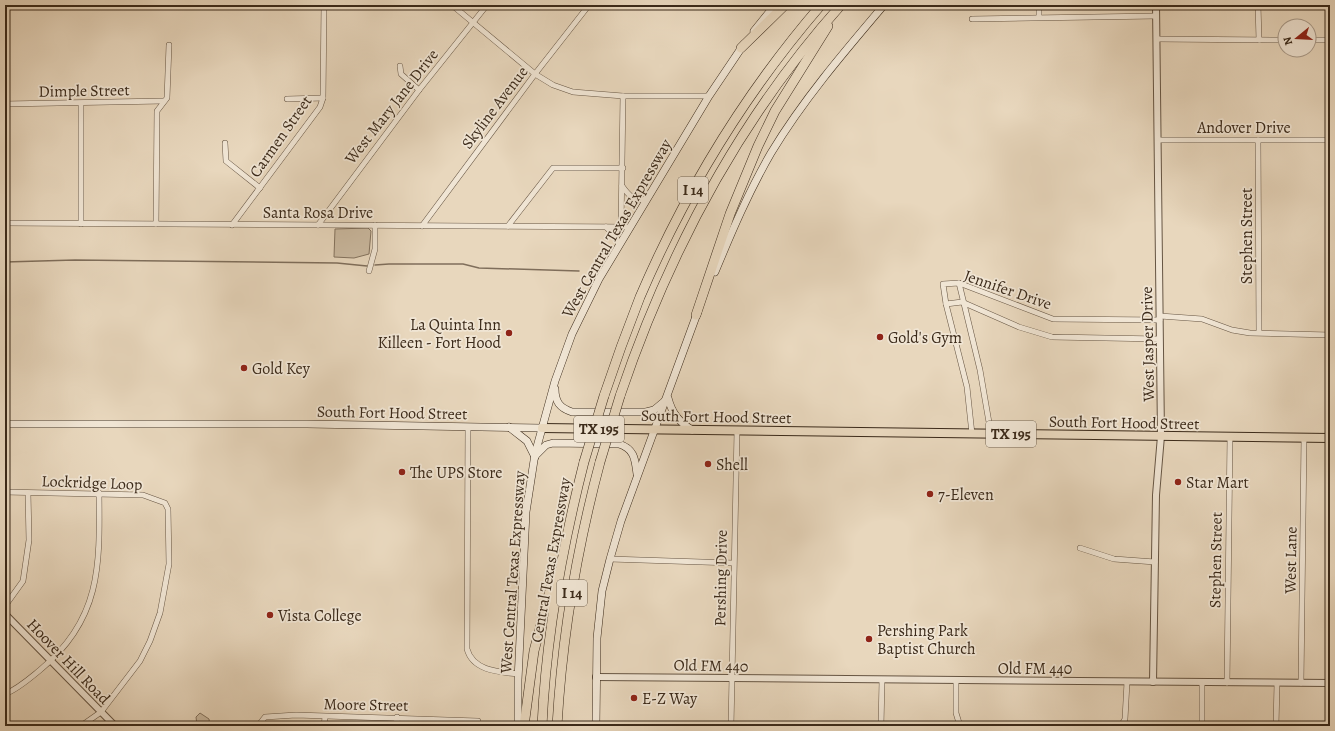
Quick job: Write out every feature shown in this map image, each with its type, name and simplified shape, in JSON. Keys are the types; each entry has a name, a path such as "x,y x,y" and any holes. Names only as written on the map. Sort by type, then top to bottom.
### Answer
{"highway":[{"path":"741,48 785,5"},
{"name":"Central Texas Expressway","path":"542,726 551,629 570,515 604,396 640,297 678,217 704,170 739,114 777,60 820,5"},
{"name":"Central Texas Expressway","path":"557,726 567,625 579,548 600,462 620,396 652,308 705,198 756,115 796,59 841,5"},
{"path":"696,315 730,214 755,153 775,111 826,32 834,13"},
{"name":"South Fort Hood Street","path":"542,428 1330,438"},
{"path":"524,726 534,652 570,515"},
{"path":"558,709 561,726"}],"main road":[{"name":"West Central Texas Expressway","path":"518,726 518,674 526,512 535,458 555,381 572,334 600,279 709,96 741,48 775,5"},
{"path":"596,726 596,677 600,612 610,559 637,476 668,397 696,315 740,213 772,152 793,118 814,90 884,5"},
{"path":"555,381 555,398 564,410 572,412 646,412 661,406 668,397"},
{"path":"668,397 672,411 678,420 692,430"},
{"name":"South Fort Hood Street","path":"5,424 542,428"},
{"path":"509,428 527,441 535,458"},
{"path":"535,458 541,449 553,443 619,444 626,446 632,451 637,476"}],"street":[{"name":"Carmen Street","path":"232,225 320,107 323,98 324,5"},
{"path":"452,5 535,74 553,85 573,92 623,96 709,96"},
{"name":"West Mary Jane Drive","path":"318,225 419,90 487,5"},
{"name":"Skyline Avenue","path":"422,226 535,74 589,5"},
{"path":"1039,5 1039,17"},
{"name":"West Jasper Drive","path":"1153,682 1156,495 1161,436 1156,5"},
{"path":"1258,5 1259,40"},
{"path":"1317,40 1330,40 1330,5"},
{"path":"972,19 1156,16"},
{"path":"1156,39 1277,40"},
{"path":"156,224 157,111 163,101 167,98 169,45"},
{"path":"400,66 401,74 419,90"},
{"path":"621,227 623,96"},
{"path":"287,99 323,98"},
{"name":"Dimple Street","path":"5,104 81,104 163,101"},
{"path":"81,104 81,224"},
{"name":"Andover Drive","path":"1158,140 1330,140"},
{"name":"Stephen Street","path":"1258,140 1259,332"},
{"path":"225,143 226,161 260,188"},
{"path":"508,226 553,168 623,168"},
{"path":"622,186 628,194 635,199 640,201 647,199"},
{"name":"Santa Rosa Drive","path":"5,223 631,227"},
{"path":"370,271 375,249 375,225"},
{"path":"606,227 615,236 620,246"},
{"path":"958,283 980,370 992,434"},
{"name":"Jennifer Drive","path":"1159,339 1052,337 1019,327 962,302 946,304 943,284 958,283 1053,319 1202,319 1240,332 1330,335"},
{"path":"946,304 967,387 972,434"},
{"path":"468,427 468,656 482,667 493,671 518,674"},
{"name":"Pershing Drive","path":"731,726 733,563 737,431"},
{"name":"Stephen Street","path":"1227,683 1230,437"},
{"name":"West Lane","path":"1302,683 1304,438"},
{"name":"Lockridge Loop","path":"5,492 143,495 165,503 168,509 169,564 160,613 150,641 140,662 101,712 80,726"},
{"path":"5,606 23,581 29,540 28,493"},
{"path":"5,694 13,691 51,661 76,633 88,604 98,569 99,493"},
{"path":"1080,548 1114,559 1155,562"},
{"path":"610,559 733,563"},
{"name":"Hoover Hill Road","path":"5,614 115,726"},
{"name":"Old FM 440","path":"596,677 1330,683"},
{"path":"881,726 882,680"},
{"path":"956,681 956,713 960,726"},
{"path":"1121,726 1125,719 1127,682"},
{"path":"1202,682 1202,726"},
{"path":"1276,726 1277,683"},
{"name":"Moore Street","path":"258,726 265,717 275,715 397,717 478,721"},
{"path":"324,726 325,717"},
{"path":"396,726 397,717"}],"shaded area":[{"path":"368,228 371,231 369,254 354,258 334,257 335,229"},
{"path":"200,713 209,719 210,726 197,725 196,717"}],"waterway":[{"path":"5,262 75,260 337,263 367,266"},
{"path":"375,265 463,264 479,268 579,271"}],"place":[{"name":"La Quinta Inn Killeen - Fort Hood","path":"509,333"},
{"name":"Gold's Gym","path":"880,337"},
{"name":"Gold Key","path":"244,368"},
{"name":"Shell","path":"708,464"},
{"name":"The UPS Store","path":"402,472"},
{"name":"Star Mart","path":"1178,482"},
{"name":"7-Eleven","path":"930,494"},
{"name":"Vista College","path":"270,615"},
{"name":"Pershing Park Baptist Church","path":"869,639"},
{"name":"E-Z Way","path":"634,698"}]}
